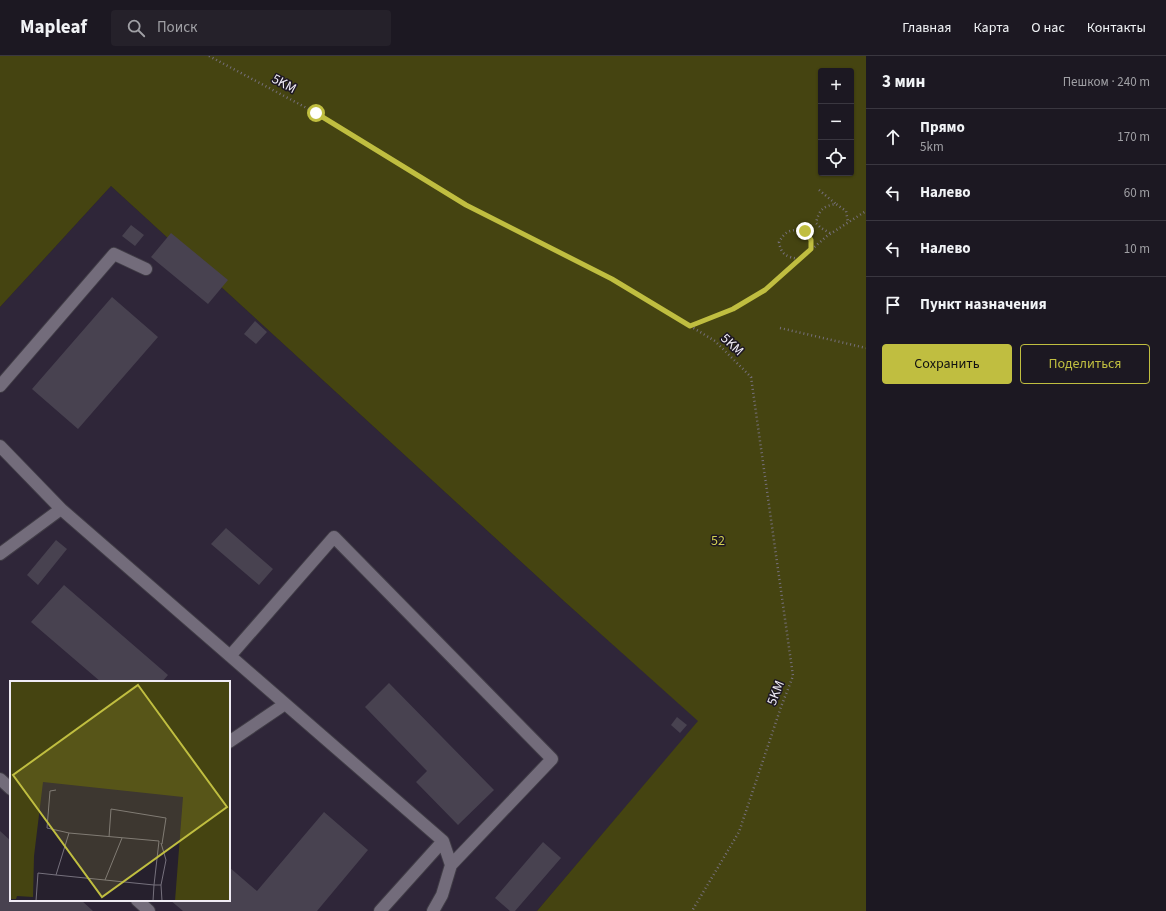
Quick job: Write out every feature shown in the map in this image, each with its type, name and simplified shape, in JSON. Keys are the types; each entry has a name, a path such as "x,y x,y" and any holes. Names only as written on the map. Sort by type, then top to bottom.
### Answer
{"lane":[{"path":"0,386 114,254 146,269"},
{"path":"0,446 61,509 443,841 451,865"},
{"path":"0,554 61,509"},
{"path":"230,656 334,537 552,759 451,865 442,895 433,911"},
{"path":"230,741 285,704"},
{"path":"0,779 10,788"},
{"path":"380,911 443,841"},
{"path":"138,901 149,911"}],"path":[{"name":"5KM","path":"210,56 316,113 466,205 612,279 715,341 751,377 793,676 739,832 692,911"},
{"path":"819,190 846,211 848,222"},
{"path":"830,234 820,228 816,223 819,213 825,206 836,204"},
{"path":"690,326 733,309 765,290 811,249 830,234 866,210"},
{"path":"800,259 788,257 780,251 778,242 785,232 793,229 805,231 811,240 811,249"},
{"path":"780,328 866,348"}],"shaded area":[{"path":"111,186 565,602 699,721 537,911 0,911 0,307"}],"green space":[{"name":"52","path":"0,56 866,56 866,911 537,911 698,721 565,602 111,186 0,307"}],"building":[{"path":"131,225 144,235 135,246 122,236"},
{"path":"171,233 228,280 208,304 151,257"},
{"path":"112,297 158,337 78,429 32,389"},
{"path":"255,321 267,332 256,344 244,334"},
{"path":"226,528 273,569 259,585 211,544"},
{"path":"56,540 67,549 38,585 27,575"},
{"path":"64,585 168,675 163,681 100,681 31,622"},
{"path":"389,683 494,790 458,825 416,782 427,771 365,707"},
{"path":"677,717 687,725 680,733 671,725"},
{"path":"324,812 368,850 317,911 183,911 171,901 230,901 230,868 257,891"},
{"path":"0,831 10,840 10,901 82,901 93,911 0,911"},
{"path":"543,842 561,858 515,911 510,911 495,898"}],"route":[{"path":"316,113 466,205 612,279 690,326 733,309 765,290 811,249 811,240 805,231"}]}
